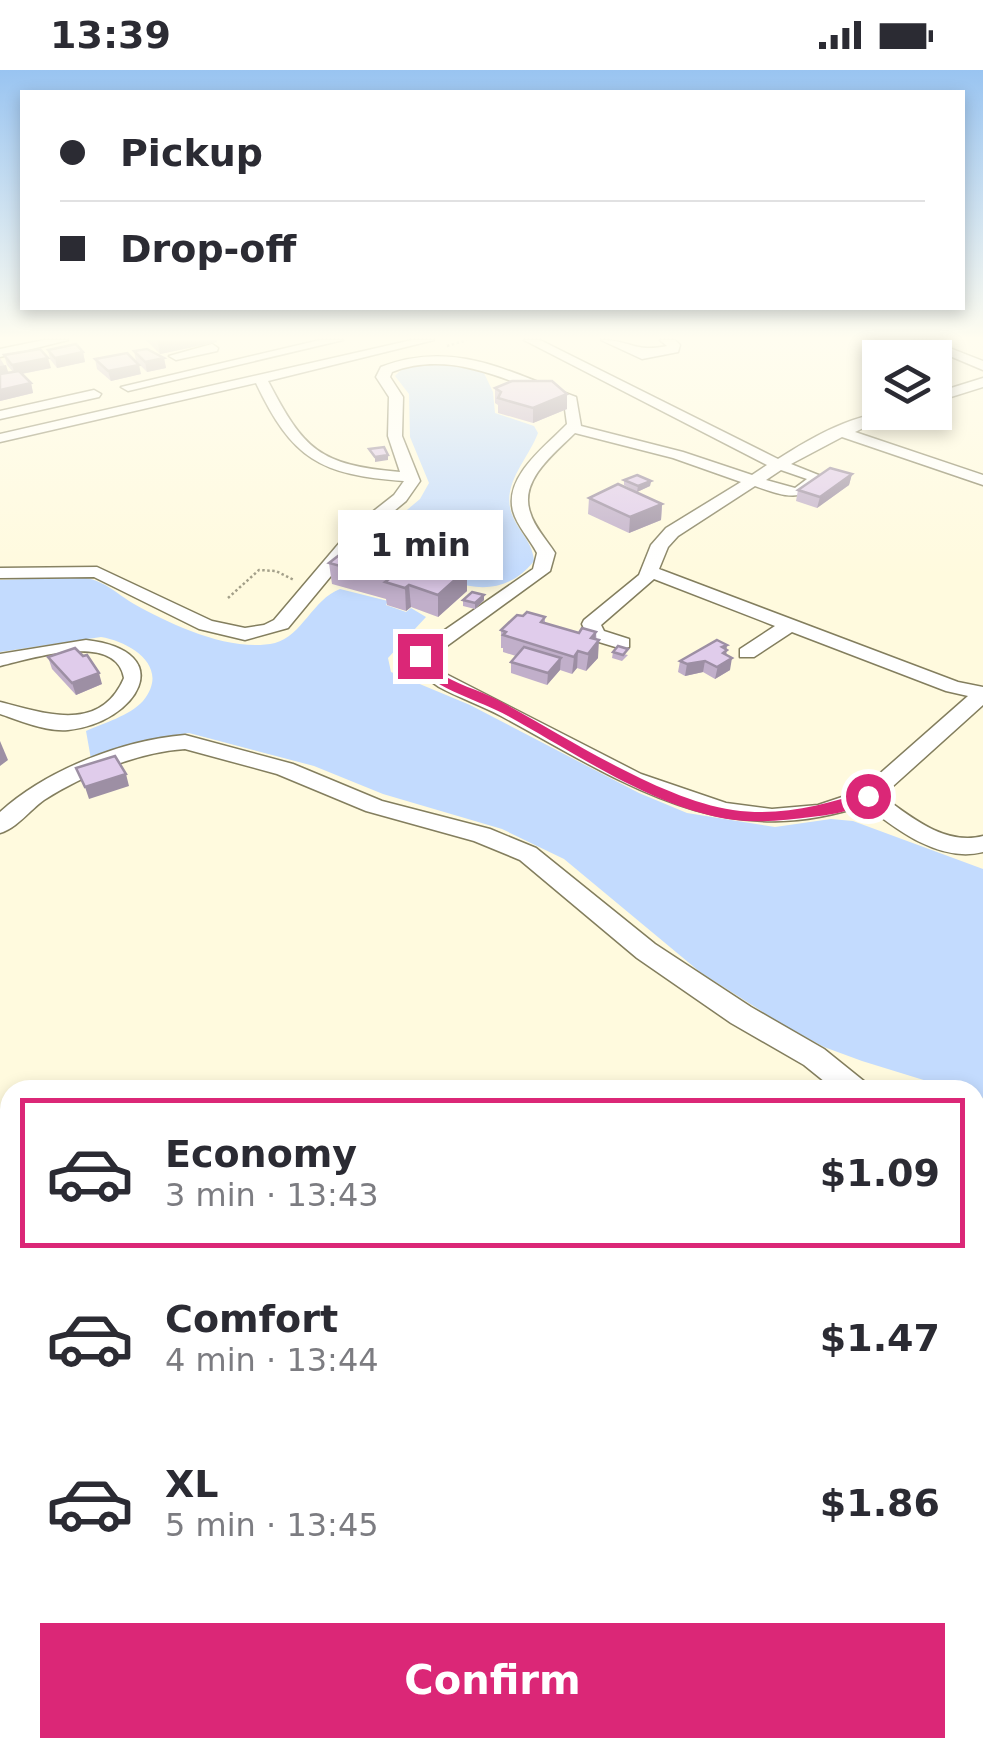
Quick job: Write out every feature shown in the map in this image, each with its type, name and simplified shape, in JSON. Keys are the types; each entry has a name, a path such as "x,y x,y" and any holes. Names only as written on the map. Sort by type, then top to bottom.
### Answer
{"street":[{"path":"0,438 84,419"},
{"path":"280,419 306,449 352,468 410,477"},
{"path":"0,573 104,574 180,615 245,634 281,624 358,532 412,486 395,436 395,419"},
{"path":"572,419 572,428 534,463 520,501 520,510 544,549 542,571 420,656 422,666 433,675 488,700 587,756 699,807 734,815 833,810 868,796 983,694"},
{"path":"572,428 664,451 795,494 818,479 755,456 683,419"},
{"path":"622,643 596,635 591,624 650,572 660,545 672,532 778,464 862,422"},
{"path":"839,431 983,480"},
{"path":"650,572 954,687 983,694"},
{"path":"747,653 791,624"},
{"path":"0,660 64,647 95,646 122,656 134,671 134,680 119,704 80,722 54,723 0,708"},
{"path":"0,825 44,789 171,743 185,742 286,769 374,806 482,835 536,858 646,951 814,1057 843,1080"},
{"path":"868,796 898,819 935,838 961,848 983,844"}],"path":[{"path":"228,598 260,570 315,583"}],"water":[{"path":"410,419 512,419 534,426 538,433 512,484 510,506 534,561 516,578 496,586 453,582 370,541 420,499 429,483 410,437"},
{"path":"89,579 184,628 221,641 258,645 275,643 293,633 322,601 340,589 388,601 386,605 406,612 411,608 426,617 388,658 391,672 470,705 639,793 687,813 775,827 831,819 853,821 983,869 983,1080 924,1080 824,1047 700,972 564,859 502,829 383,794 314,766 189,733 151,739 91,759 86,731 116,719 143,701 150,689 150,667 135,650 101,637 0,652 0,580"}],"building":[{"path":"384,447 388,455 375,457 369,449"},
{"path":"830,468 852,474 820,497 798,490"},
{"path":"637,475 651,481 638,486 624,480"},
{"path":"618,484 662,504 630,517 589,498"},
{"path":"361,538 441,558 438,561 467,569 438,595 329,563"},
{"path":"472,592 484,595 475,603 463,600"},
{"path":"527,612 545,617 541,622 579,633 582,628 596,632 591,638 599,640 588,654 578,651 574,657 503,635 506,632 501,630 517,615"},
{"path":"717,640 727,645 722,647 727,650 723,653 732,658 717,667 705,661 680,661"},
{"path":"618,646 628,649 623,655 613,652"},
{"path":"524,647 561,658 548,673 511,662"},
{"path":"75,648 87,655 99,673 72,683 48,657"},
{"path":"115,756 126,774 85,787 76,768"}],"route":[{"path":"420,656 422,666 433,675 488,700 587,756 699,807 734,815 772,816 833,810 868,796"}]}
